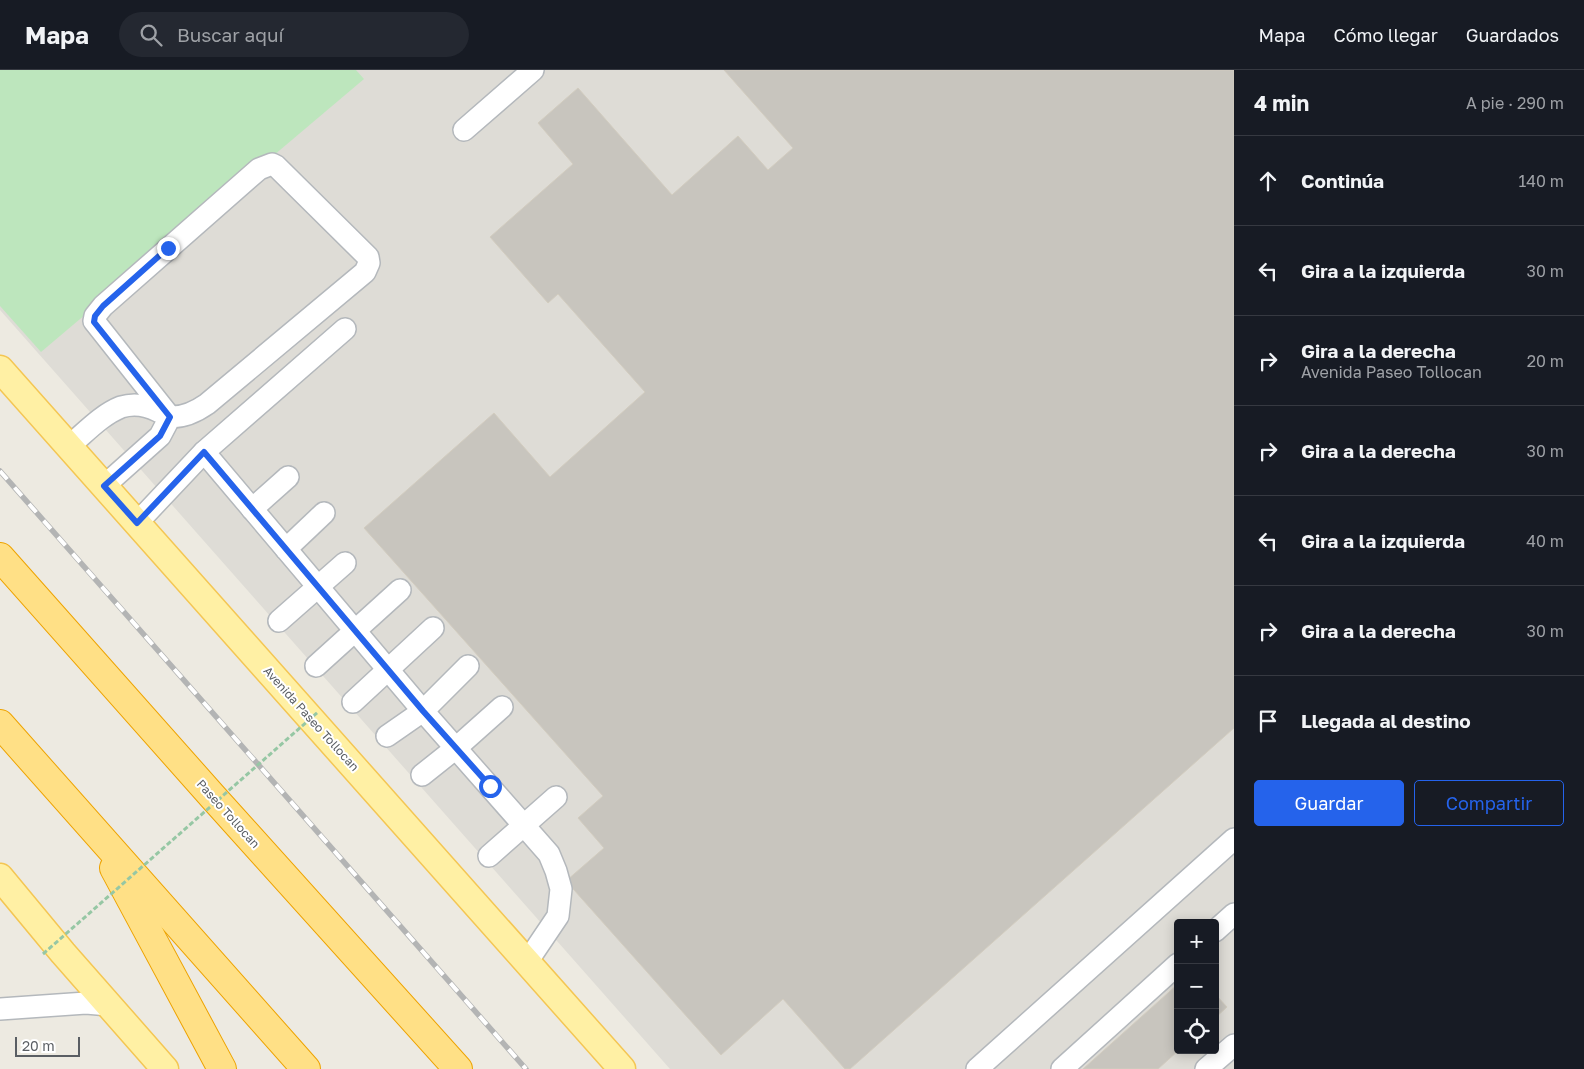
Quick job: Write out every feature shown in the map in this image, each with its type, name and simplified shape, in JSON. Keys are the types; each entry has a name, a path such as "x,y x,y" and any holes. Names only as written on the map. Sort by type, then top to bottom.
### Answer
{"highway":[{"name":"Paseo Tollocan","path":"0,557 458,1069"},
{"path":"0,724 306,1069"},
{"path":"92,828 222,1069"}],"main road":[{"name":"Avenida Paseo Tollocan","path":"0,369 622,1069"},
{"path":"0,877 11,900 63,953 165,1069"}],"street":[{"path":"464,130 533,70"},
{"path":"69,446 109,413 122,407 134,404 148,406 170,417 185,415 207,404 365,272 368,267 368,258 272,164 260,169 246,180 103,306 95,316 94,322 170,417"},
{"path":"137,523 204,452 345,329"},
{"path":"104,486 160,436 170,417"},
{"path":"204,452 423,711 549,854 556,871 560,889 558,916 527,962"},
{"path":"252,509 288,477"},
{"path":"286,549 324,514"},
{"path":"279,622 345,562"},
{"path":"316,666 400,590"},
{"path":"354,702 433,628"},
{"path":"388,736 423,711 468,666"},
{"path":"422,775 502,707"},
{"path":"489,856 523,824 556,797"},
{"path":"977,1069 1234,839"},
{"path":"1062,1069 1174,968"},
{"path":"0,1009 86,1003 109,1005"},
{"path":"1206,1069 1234,1045"}],"path":[{"path":"43,954 318,712"}],"shaded area":[{"path":"0,70 1234,70 1234,1069 670,1069 0,310"}],"green space":[{"path":"0,70 356,70 364,79 41,352 0,306"}],"building":[{"path":"724,70 1234,70 1234,728 850,1069 845,1069 783,999 721,1055 566,881 604,848 578,818 603,796 364,528 494,413 550,477 645,392 558,294 548,303 490,237 573,164 538,123 578,88 672,195 738,136 768,170 793,148"},
{"path":"1174,988 1175,1054 1158,1069 1083,1069"},
{"path":"1219,998 1227,1007 1219,1014"}],"railway":[{"path":"0,471 526,1069"}],"route":[{"path":"168,248 103,306 95,316 94,322 170,417 160,436 104,486 137,523 204,452 423,711 490,786"}]}
